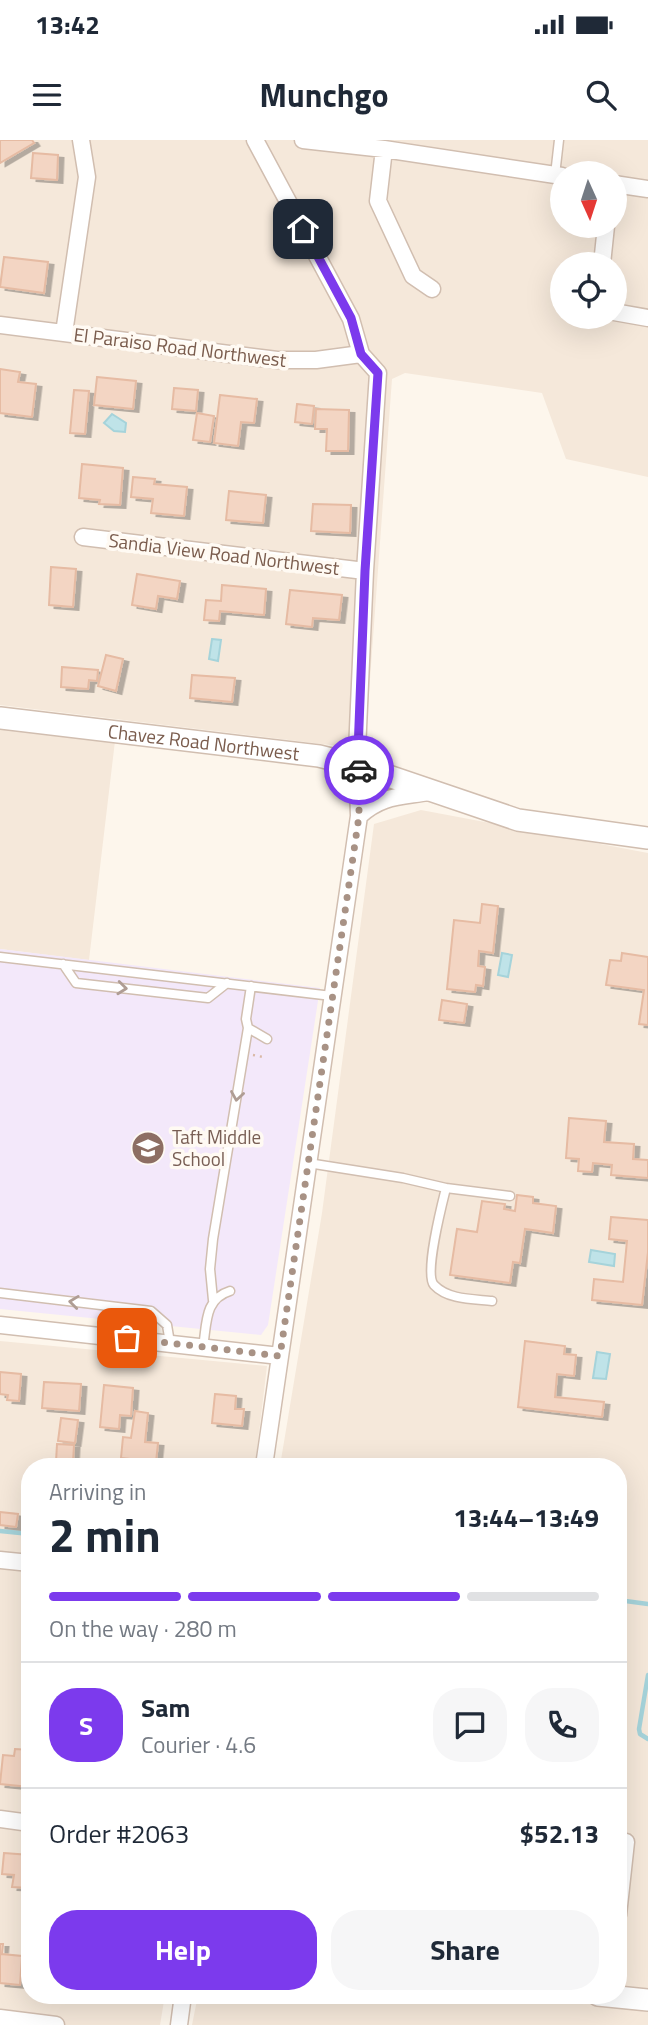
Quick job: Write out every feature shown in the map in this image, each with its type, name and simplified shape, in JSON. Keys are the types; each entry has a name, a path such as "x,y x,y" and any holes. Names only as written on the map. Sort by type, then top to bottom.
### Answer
{"street":[{"path":"64,333 87,177 81,140"},
{"path":"255,140 351,318 361,354 378,373 365,571 358,751 359,816 265,1458"},
{"path":"303,140 550,174"},
{"path":"384,149 378,201 413,276 432,289"},
{"path":"627,186 648,189"},
{"path":"627,314 648,318"},
{"name":"El Paraiso Road Northwest","path":"0,325 277,360 316,360 361,354"},
{"name":"Sandia View Road Northwest","path":"83,537 365,571"},
{"name":"Chavez Road Northwest","path":"0,718 319,756 359,766 429,792 519,820 648,838"},
{"path":"359,816 372,804 385,799 429,792"},
{"path":"0,1325 280,1356"},
{"path":"0,1560 21,1562"},
{"path":"0,1819 21,1822"},
{"path":"627,1998 648,2000"},
{"path":"179,2025 182,2004"},
{"path":"0,2018 56,2025"}],"lane":[{"path":"558,161 559,140"},
{"path":"0,957 332,996"},
{"path":"63,964 76,983 208,998 227,984"},
{"path":"203,1347 213,1300 210,1269 213,1239 248,1028 246,1019 251,986"},
{"path":"248,1028 267,1039"},
{"path":"308,1163 403,1178 446,1188 510,1196"},
{"path":"446,1188 435,1238 430,1279 435,1287 457,1297 492,1301"},
{"path":"213,1300 230,1291"},
{"path":"0,1293 151,1311 167,1325 170,1343"}],"shaded area":[{"path":"0,140 648,140 648,477 566,459 542,393 405,373 392,379 365,747 0,705"},
{"path":"0,727 115,741 89,960 0,949"},
{"path":"421,810 648,853 648,1989 627,1987 627,1458 281,1458 322,1213 374,824"},
{"name":"Taft Middle School","path":"0,949 320,988 268,1325 261,1335 0,1309"},
{"path":"0,1341 267,1366 256,1458 21,1458 21,2004 164,2004 160,2025 0,2025"},
{"path":"196,2004 599,2004 648,2009 648,2025 192,2025"}],"water":[{"path":"112,414 126,423 125,432 114,431 104,423"},
{"path":"212,639 221,640 218,661 209,659"},
{"path":"502,953 512,955 508,977 498,975"},
{"path":"591,1250 615,1254 614,1266 589,1262"},
{"path":"597,1352 610,1354 606,1379 593,1378"}],"building":[{"path":"0,140 32,140 34,143 0,163"},
{"path":"33,153 58,155 57,180 31,178"},
{"path":"4,257 48,262 44,293 0,287"},
{"path":"0,369 20,372 18,382 36,384 32,417 0,413"},
{"path":"97,377 136,381 133,409 94,405"},
{"path":"174,388 198,390 196,411 172,409"},
{"path":"74,390 89,391 85,434 70,433"},
{"path":"220,395 257,399 254,423 241,422 238,446 214,443"},
{"path":"297,404 314,406 312,424 295,422"},
{"path":"316,409 349,410 348,451 326,451 327,429 315,429"},
{"path":"197,413 214,416 210,442 193,440"},
{"path":"82,464 123,468 120,505 99,504 100,500 79,498"},
{"path":"133,477 155,479 154,484 187,487 184,516 151,513 153,499 131,497"},
{"path":"229,491 266,495 263,523 226,520"},
{"path":"313,504 351,505 350,533 311,531"},
{"path":"51,567 76,569 73,607 49,605"},
{"path":"137,574 180,581 177,599 158,596 156,609 132,605"},
{"path":"222,585 266,589 264,615 220,611 219,621 204,620 206,600 221,601"},
{"path":"290,590 342,595 339,620 313,618 312,627 286,624"},
{"path":"106,655 123,659 116,691 98,686"},
{"path":"62,667 98,670 97,681 89,680 88,689 61,687"},
{"path":"192,675 235,678 232,702 190,698"},
{"path":"482,904 498,906 493,953 479,951 478,966 485,967 483,986 476,985 475,992 447,989 454,920 480,923"},
{"path":"622,953 648,957 648,1025 639,1024 644,990 606,985 610,960 621,961"},
{"path":"442,1000 467,1004 464,1023 439,1020"},
{"path":"569,1118 606,1121 604,1142 634,1144 633,1159 648,1160 648,1178 611,1175 612,1165 593,1163 592,1172 578,1171 579,1159 566,1158"},
{"path":"517,1195 533,1197 533,1203 556,1206 553,1233 525,1229 520,1263 513,1262 510,1283 450,1275 457,1229 477,1232 482,1201 505,1204 504,1209 515,1211"},
{"path":"611,1217 648,1220 648,1252 642,1305 592,1300 594,1279 623,1282 627,1241 609,1239"},
{"path":"525,1341 565,1346 564,1354 576,1355 574,1376 557,1374 555,1397 604,1402 602,1417 518,1407"},
{"path":"0,1372 21,1374 19,1401 7,1400 8,1395 0,1394"},
{"path":"44,1382 81,1384 79,1411 42,1408"},
{"path":"104,1385 133,1388 131,1416 120,1415 119,1429 100,1427"},
{"path":"215,1394 236,1396 235,1409 244,1409 242,1426 212,1423"},
{"path":"135,1411 148,1413 145,1442 158,1443 156,1458 121,1458 123,1437 131,1438"},
{"path":"61,1418 78,1420 75,1443 58,1441"},
{"path":"57,1444 74,1445 73,1458 56,1458"},
{"path":"0,1512 18,1514 16,1527 0,1525"},
{"path":"15,1749 21,1749 21,1786 0,1784 3,1755 14,1756"},
{"path":"4,1853 21,1854 21,1888 12,1887 14,1875 2,1874"},
{"path":"0,1944 3,1944 2,1954 21,1956 20,1985 0,1983"}],"waterway":[{"path":"0,1531 21,1533"},
{"path":"627,1601 648,1604"},
{"path":"648,1675 639,1729 640,1734 648,1739"}],"way so far":[{"path":"127,1338 280,1356 359,816 359,770"}],"place":[{"name":"Taft Middle School","path":"148,1148"}],"route":[{"path":"303,229 351,318 361,354 378,373 365,571 359,770"}]}
